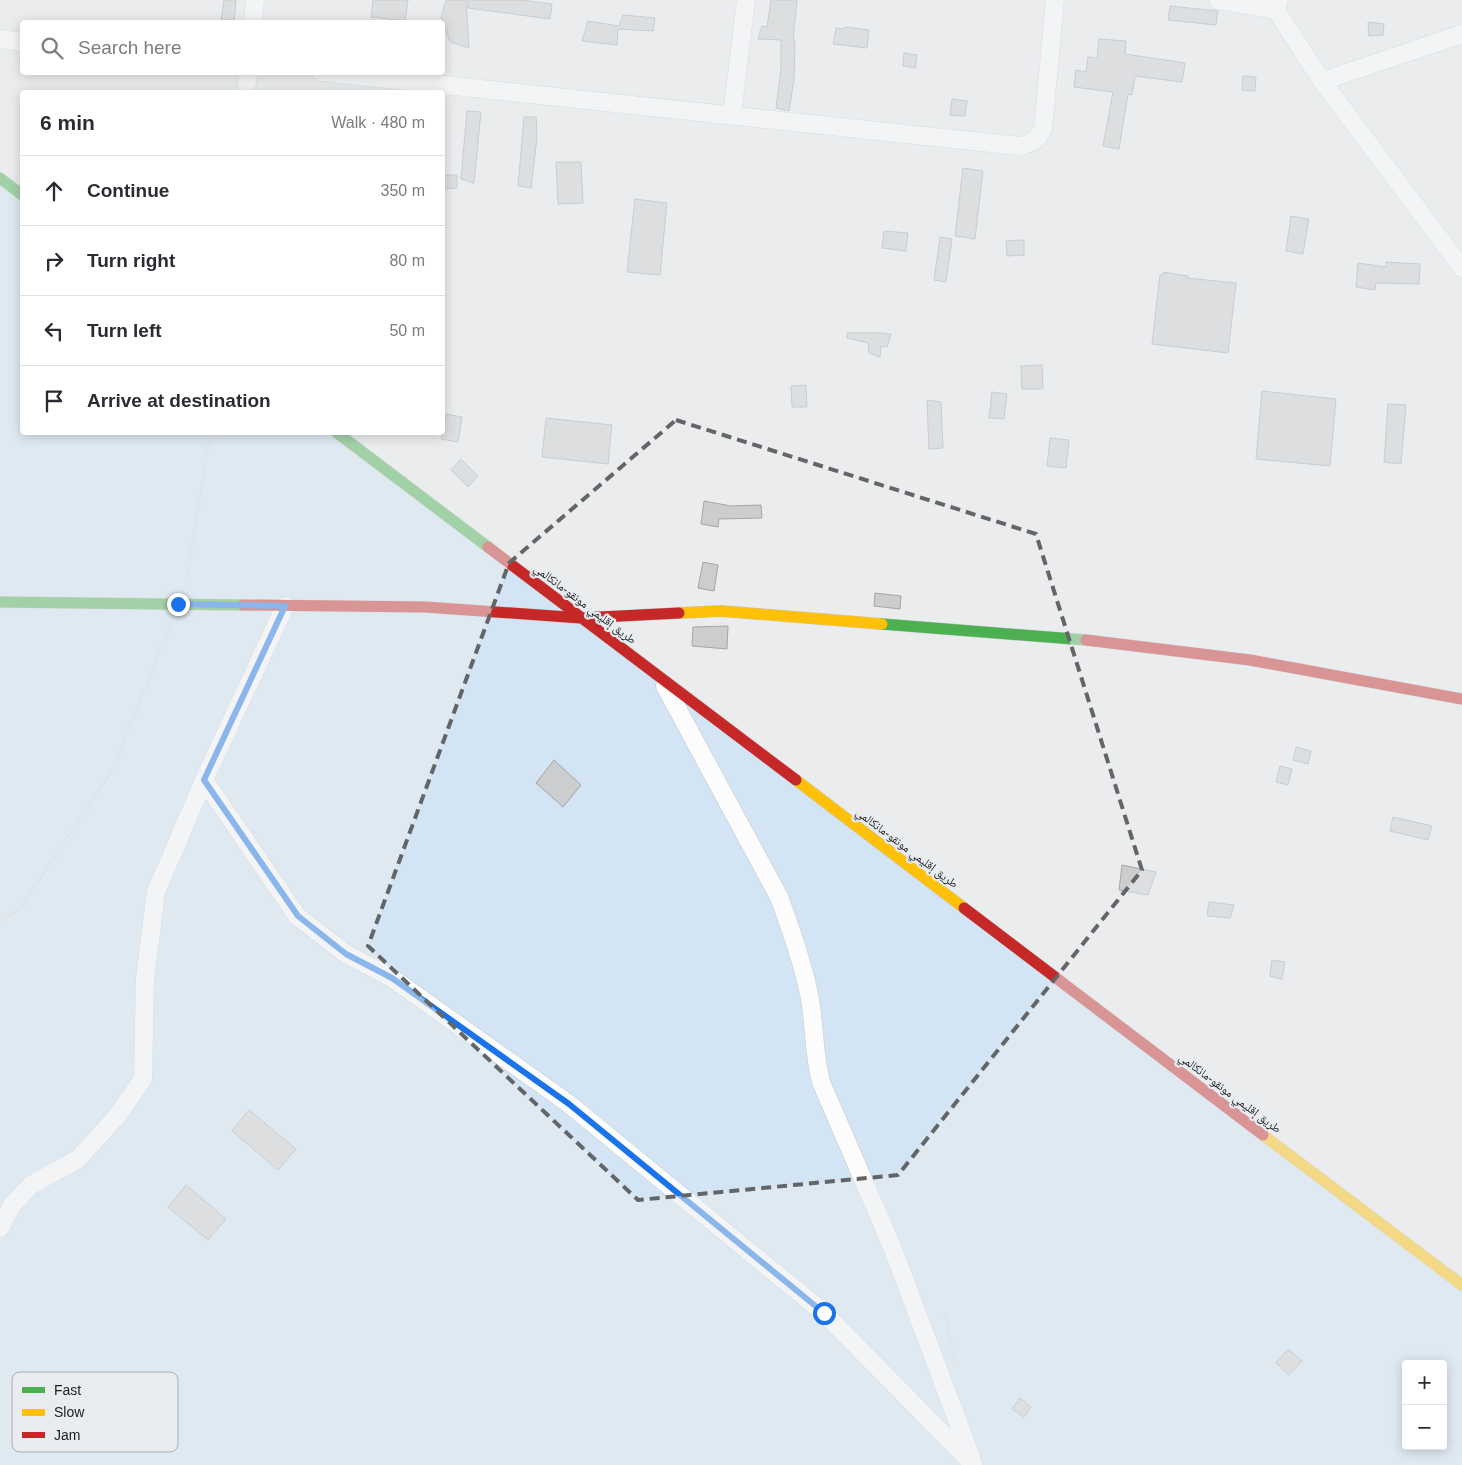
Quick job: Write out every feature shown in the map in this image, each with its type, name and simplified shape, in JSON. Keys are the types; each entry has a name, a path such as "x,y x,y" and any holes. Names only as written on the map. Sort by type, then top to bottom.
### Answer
{"main road":[{"path":"0,178 20,193"},
{"name":"طريق إقليمي مونقو-مانكالمي","path":"340,435 1462,1285"},
{"path":"0,602 424,607 581,618 721,611 1099,641 1250,660 1462,699"}],"street":[{"path":"253,20 255,0"},
{"path":"732,115 746,0"},
{"path":"351,75 1008,146 1027,144 1038,138 1043,129 1055,0"},
{"path":"1218,0 1277,5 1322,81 1462,268"},
{"path":"1322,81 1462,34"},
{"path":"0,39 20,42"},
{"path":"246,90 248,75"},
{"path":"0,1228 12,1204 31,1185 78,1159 117,1116 143,1079 145,978 156,892 204,780 285,606"},
{"path":"661,680 779,897 793,934 809,995 815,1056 822,1082 893,1249 973,1464"},
{"path":"204,780 298,916 346,954 392,978 569,1104 824,1313 973,1464"}],"path":[{"path":"0,922 22,906 113,769 186,587 210,435"}],"highlighted area":[{"path":"676,420 1036,534 1142,870 898,1175 638,1200 368,946 509,563"}],"shaded area":[{"path":"0,178 20,193 20,435 339,435 1462,1285 1462,1465 0,1465"}],"building":[{"path":"224,0 236,0 234,20 221,20"},
{"path":"373,0 408,0 405,20 371,17"},
{"path":"446,0 466,0 469,48 450,42 445,28 445,20 442,20 441,17"},
{"path":"468,0 521,0 552,4 550,19 468,8"},
{"path":"771,0 797,0 793,40 795,40 794,80 789,111 776,108 781,68 781,40 758,39 762,26 767,27"},
{"path":"1170,6 1218,11 1216,25 1168,20"},
{"path":"623,15 655,18 653,31 618,29 617,45 582,41 588,21 619,26"},
{"path":"1368,22 1384,24 1383,35 1369,36"},
{"path":"845,27 869,30 867,48 833,44 836,28 844,29"},
{"path":"1099,39 1126,41 1125,54 1185,63 1182,82 1135,76 1132,95 1128,94 1119,149 1103,146 1113,92 1074,87 1076,70 1086,72 1088,57 1097,58"},
{"path":"904,53 917,55 915,68 903,66"},
{"path":"1243,76 1256,77 1255,91 1242,90"},
{"path":"952,99 967,101 965,116 950,115"},
{"path":"467,111 481,112 474,183 461,179"},
{"path":"524,117 536,117 537,138 531,188 518,186"},
{"path":"556,162 581,162 583,203 558,204"},
{"path":"963,168 983,171 975,239 955,236"},
{"path":"445,175 457,175 457,188 445,189"},
{"path":"635,199 667,203 660,275 627,272"},
{"path":"1291,216 1309,219 1303,254 1286,251"},
{"path":"884,231 908,233 906,251 882,248"},
{"path":"940,237 952,239 946,282 934,280"},
{"path":"1024,240 1024,255 1007,256 1006,241"},
{"path":"1386,262 1420,264 1419,284 1376,283 1375,290 1356,287 1358,263 1386,267"},
{"path":"1163,272 1188,276 1187,278 1236,283 1228,353 1152,344 1160,275 1163,275"},
{"path":"847,333 891,334 887,347 881,346 880,357 869,353 868,343 847,338"},
{"path":"1042,365 1043,389 1022,389 1021,366"},
{"path":"806,385 807,407 792,407 791,386"},
{"path":"1262,391 1336,399 1330,466 1256,459"},
{"path":"992,392 1007,394 1004,419 989,418"},
{"path":"927,400 941,402 943,448 929,449"},
{"path":"1388,404 1406,405 1401,464 1384,462"},
{"path":"446,414 462,417 458,442 441,439 442,435 445,435"},
{"path":"546,418 612,425 608,464 542,457"},
{"path":"1050,438 1069,440 1066,468 1047,466"},
{"path":"461,459 478,476 468,487 451,470"},
{"path":"704,501 731,506 761,505 762,518 719,519 718,527 701,524"},
{"path":"703,562 718,565 714,591 698,588"},
{"path":"875,593 901,596 900,609 874,606"},
{"path":"728,626 727,649 692,646 693,627"},
{"path":"1296,747 1311,751 1308,764 1293,760"},
{"path":"554,760 581,785 563,807 536,783"},
{"path":"1280,766 1292,769 1288,785 1276,782"},
{"path":"1393,817 1432,826 1428,840 1390,831"},
{"path":"1122,865 1156,872 1148,895 1119,890"},
{"path":"1209,902 1234,905 1230,918 1207,916"},
{"path":"1272,960 1285,962 1282,979 1270,976"},
{"path":"249,1110 296,1149 278,1170 232,1131"},
{"path":"186,1185 226,1219 208,1240 168,1207"},
{"path":"1288,1349 1302,1361 1289,1375 1276,1363"},
{"path":"1020,1398 1031,1407 1024,1417 1012,1409"}],"traffic: fast":[{"path":"0,178 20,193"},
{"path":"340,435 488,547"},
{"path":"0,602 243,605"},
{"path":"882,624 1086,640"}],"traffic: slow":[{"path":"679,613 721,611 882,624"},
{"path":"796,780 964,908"},
{"path":"1263,1135 1462,1285"}],"traffic: jam":[{"path":"488,547 796,780"},
{"path":"243,605 425,607 581,618 679,613"},
{"path":"1086,640 1250,660 1462,699"},
{"path":"964,908 1263,1135"}],"route":[{"path":"178,604 285,606 204,780 298,916 346,954 392,978 569,1104 824,1313"}]}
